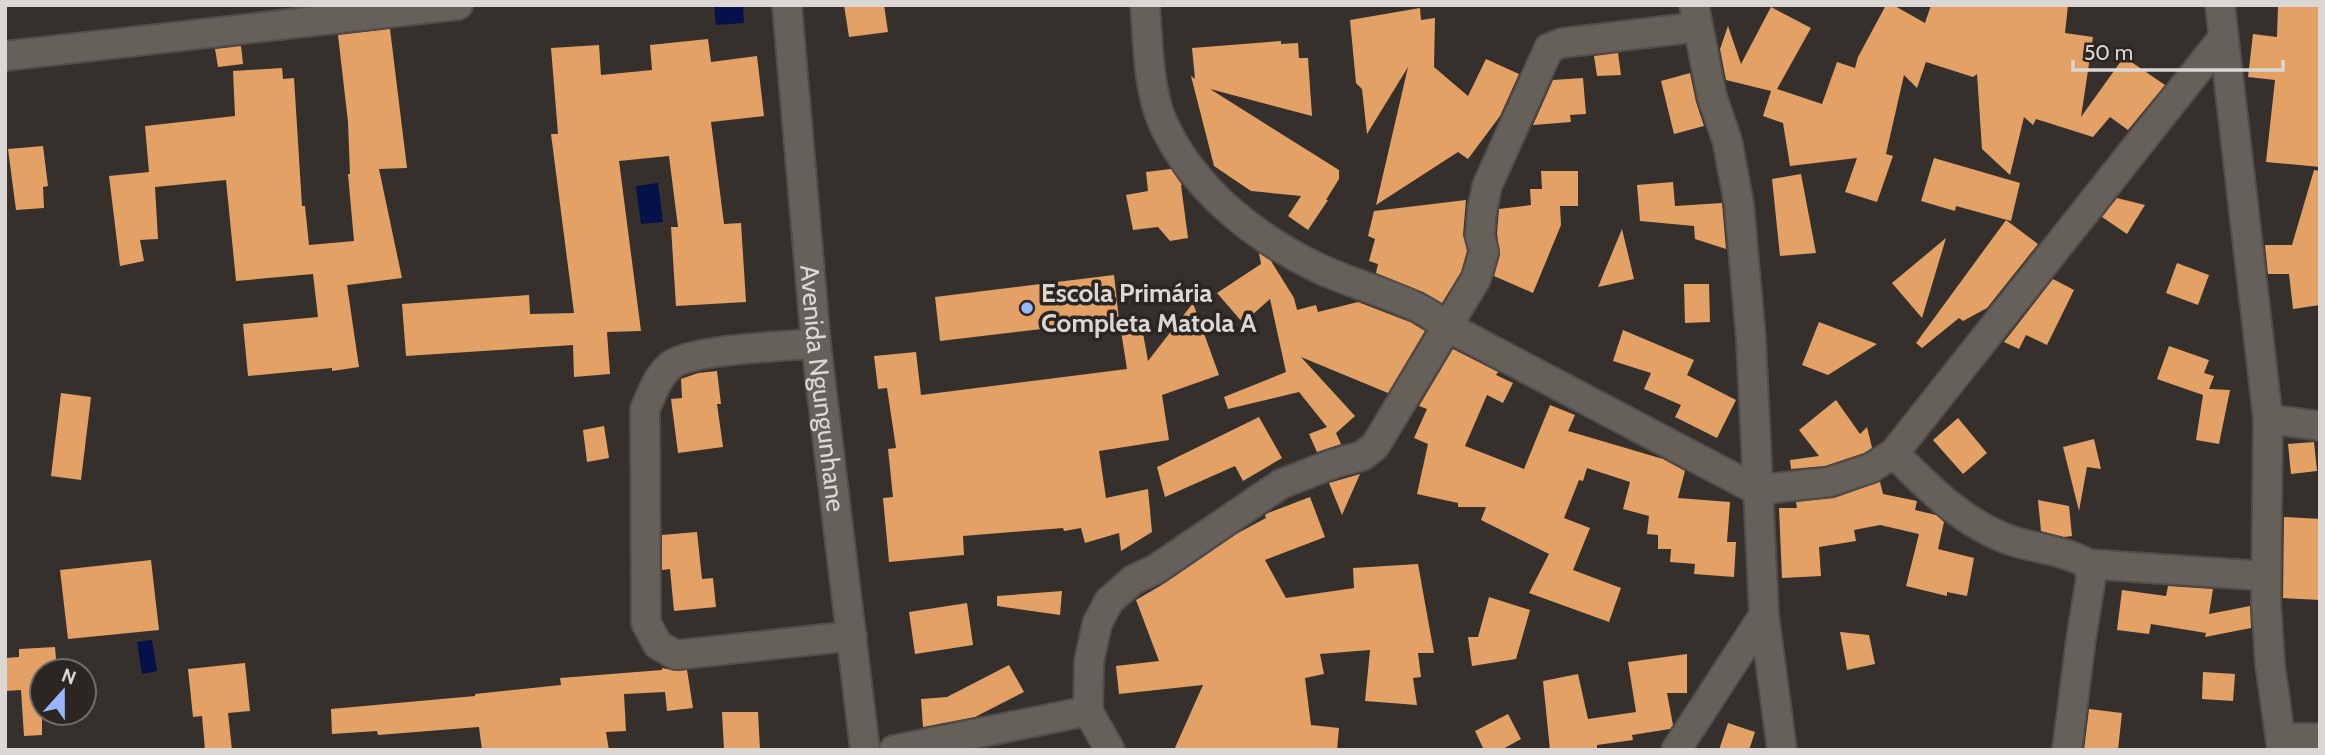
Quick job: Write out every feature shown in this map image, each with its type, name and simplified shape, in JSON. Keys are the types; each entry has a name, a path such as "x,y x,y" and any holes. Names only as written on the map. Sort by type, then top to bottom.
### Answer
{"street":[{"path":"5,56 458,5"},
{"path":"1145,5 1150,68 1161,119 1188,168 1219,201 1253,229 1317,267 1415,306 1448,327 1757,490 1829,482 1871,468 1894,453 2222,39"},
{"path":"2220,5 2268,419 2266,576 2270,664 2281,744 2320,738"},
{"name":"Avenida Ngungunhane","path":"788,15 816,344 865,750"},
{"path":"1110,750 1088,710 1089,662 1097,624 1109,601 1133,580 1156,569 1281,484 1335,463 1362,456 1375,446 1476,279 1484,251 1480,236 1487,186 1549,48 1562,43 1696,16 1712,97 1727,140 1738,204 1751,340 1764,615 1782,750"},
{"path":"816,344 696,355 671,365 657,382 645,409 646,623 658,645 676,655 852,636"},
{"path":"2268,419 2320,426"},
{"path":"1894,453 1921,480 1979,527 2014,542 2076,557 2088,564 2266,576"},
{"path":"2067,750 2091,578 2088,564"},
{"path":"1676,750 1764,615"},
{"path":"894,750 1088,710"}],"shaded area":[{"path":"714,5 743,5 744,23 716,25"},
{"path":"658,183 663,222 641,224 636,186"},
{"path":"152,640 157,671 142,674 137,642"}],"building":[{"path":"844,5 884,5 888,32 849,37"},
{"path":"1886,5 1893,5 1925,23 1931,5 2068,5 2065,33 2093,37 2081,117 2124,57 2165,85 2128,130 2110,117 2093,137 2036,119 2033,125 2024,117 2010,175 1982,149 1977,74 1973,77 1926,62 1917,88 1904,75 1886,154 1893,156 1877,202 1845,192 1857,158 1790,166 1783,123 1763,116 1771,91 1726,80 1720,49 1728,26 1741,64 1771,7 1811,28 1777,89 1822,104 1837,62 1855,68 1858,57"},
{"path":"2278,5 2320,5 2320,167 2266,162 2275,80 2248,77 2253,34 2277,37"},
{"path":"1420,8 1421,20 1435,18 1434,67 1468,96 1486,59 1519,74 1500,116 1468,159 1458,152 1376,205 1408,67 1367,134 1362,89 1356,83 1350,20"},
{"path":"390,29 407,168 379,169 402,278 347,285 359,367 248,376 243,324 318,317 313,274 236,281 226,180 155,187 158,239 140,240 144,261 120,266 109,176 149,172 145,126 235,116 233,71 282,68 283,79 294,78 302,206 305,206 309,245 354,241 348,174 348,122 338,35"},
{"path":"708,39 711,62 757,56 764,116 711,122 724,224 741,223 746,302 676,306 671,227 678,227 669,156 619,161 641,331 607,332 610,374 574,377 573,345 406,356 402,304 529,295 530,314 574,313 551,134 558,134 551,48 599,45 601,75 652,70 650,45"},
{"path":"1281,41 1281,44 1298,43 1299,58 1308,58 1312,116 1210,89 1339,170 1339,179 1308,230 1288,216 1301,196 1251,191 1214,166 1191,76 1195,79 1192,48"},
{"path":"241,46 243,64 218,67 215,49"},
{"path":"1618,53 1621,75 1597,76 1594,56"},
{"path":"1690,73 1704,126 1674,134 1661,81"},
{"path":"1583,78 1586,114 1570,115 1571,122 1533,125 1553,80"},
{"path":"43,146 48,186 43,187 44,208 16,210 8,149"},
{"path":"1934,158 2020,183 2011,221 1956,206 1955,211 1921,201"},
{"path":"1171,169 1182,185 1188,238 1170,241 1158,227 1133,230 1126,195 1148,191 1146,172"},
{"path":"2314,170 2320,171 2320,305 2293,309 2289,274 2268,274 2265,245 2292,245"},
{"path":"1541,171 1578,171 1578,206 1560,206 1561,225 1533,293 1494,276 1500,255 1497,234 1499,209 1531,205 1530,189 1542,189"},
{"path":"1801,174 1816,253 1780,256 1772,179"},
{"path":"1673,182 1675,206 1722,203 1726,249 1695,239 1694,226 1640,221 1637,185"},
{"path":"2117,198 2145,205 2127,234 2102,217"},
{"path":"1466,200 1463,235 1467,251 1461,272 1442,303 1423,292 1376,273 1378,264 1369,261 1375,239 1368,236 1374,211"},
{"path":"2006,220 2038,244 1987,308 1963,321 1959,318 1922,348 1916,343"},
{"path":"1622,229 1634,279 1598,287"},
{"path":"1946,238 1922,318 1892,283"},
{"path":"1259,253 1271,261 1294,298 1297,310 1316,305 1318,312 1358,302 1410,322 1425,331 1388,393 1301,357 1355,416 1336,433 1341,444 1317,452 1309,434 1327,427 1299,392 1228,409 1224,397 1286,372 1270,299 1243,323 1217,293 1261,264"},
{"path":"2177,263 2209,275 2198,305 2166,293"},
{"name":"Escola Primária Completa Matola A","path":"1114,275 1119,320 940,341 935,297"},
{"path":"2053,279 2074,290 2047,345 2026,335 2019,349 2004,342"},
{"path":"1684,284 1709,284 1710,322 1685,323"},
{"path":"1193,303 1219,375 1162,395 1169,440 1099,451 1106,498 1148,489 1152,532 1121,551 1119,533 1085,543 1081,528 963,536 964,555 889,562 883,498 893,497 888,449 896,448 887,388 878,389 874,356 916,352 921,395 1127,369 1120,325 1141,322 1148,361"},
{"path":"1819,322 1877,344 1828,375 1802,365"},
{"path":"1623,330 1694,360 1687,375 1736,400 1717,438 1675,417 1681,405 1644,389 1651,373 1613,361"},
{"path":"2169,346 2209,360 2204,373 2214,376 2209,389 2230,390 2219,444 2196,440 2203,395 2157,379"},
{"path":"1453,349 1498,372 1496,375 1513,383 1503,403 1487,395 1465,446 1524,469 1550,405 1575,415 1568,431 1663,459 1685,471 1678,498 1730,502 1727,542 1736,542 1734,577 1694,574 1695,564 1670,562 1671,549 1658,549 1658,535 1647,534 1649,516 1623,509 1630,482 1587,468 1583,481 1579,480 1564,518 1590,528 1573,570 1621,588 1609,622 1529,593 1549,554 1481,520 1486,507 1458,507 1458,503 1417,494 1428,444 1414,438 1427,409 1419,406"},
{"path":"717,371 721,404 717,404 723,447 678,453 671,399 682,398 681,379 698,373"},
{"path":"61,393 91,397 81,480 51,476"},
{"path":"1836,400 1860,434 1867,427 1872,448 1825,466 1791,469 1790,460 1819,456 1799,430"},
{"path":"1259,417 1282,458 1243,481 1235,466 1165,497 1157,467"},
{"path":"1958,418 1987,453 1963,474 1933,440"},
{"path":"604,426 609,458 587,462 583,430"},
{"path":"2094,439 2101,469 2087,467 2079,511 2063,447"},
{"path":"2314,442 2317,471 2291,474 2288,444"},
{"path":"1360,474 1342,515 1329,483"},
{"path":"1880,482 1883,494 1917,501 1915,510 1936,515 1944,522 1938,549 1974,558 1967,596 1947,592 1947,596 1906,586 1919,534 1880,525 1854,530 1856,541 1819,547 1821,576 1782,578 1779,508 1797,508 1796,502 1834,498"},
{"path":"1310,497 1325,537 1265,560 1286,598 1354,588 1353,568 1418,564 1434,653 1418,653 1421,677 1413,678 1417,705 1365,701 1370,650 1320,654 1324,674 1305,678 1311,725 1339,728 1337,750 1174,750 1203,685 1119,694 1116,666 1159,661 1136,600 1238,533 1266,518 1268,513"},
{"path":"2038,500 2069,506 2072,536 2064,537 2041,531"},
{"path":"2284,517 2320,519 2320,600 2283,598"},
{"path":"697,532 702,579 713,578 716,607 674,611 670,569 662,570 662,535"},
{"path":"151,560 159,630 68,639 60,570"},
{"path":"2168,586 2213,589 2209,614 2250,606 2251,628 2205,637 2206,633 2151,624 2149,634 2117,630 2122,590 2166,596"},
{"path":"1062,591 1060,615 997,606 997,596"},
{"path":"1489,597 1530,610 1516,659 1472,666 1468,637 1478,637"},
{"path":"967,603 973,645 915,654 909,612"},
{"path":"1840,632 1869,635 1875,664 1847,670"},
{"path":"55,647 56,657 28,657 28,727 42,727 42,735 24,736 21,690 5,691 5,658 19,657 19,649"},
{"path":"1687,654 1687,693 1667,693 1673,725 1670,729 1632,735 1633,740 1597,745 1597,750 1550,750 1543,681 1578,674 1588,719 1636,712 1628,662"},
{"path":"245,663 250,711 228,713 232,750 205,750 202,716 193,717 188,669"},
{"path":"1009,665 1024,692 975,717 923,727 921,699 947,697"},
{"path":"662,668 687,670 693,708 667,711 665,692 624,694 626,731 606,732 609,750 482,750 479,727 378,735 377,731 332,734 331,709 475,696 561,685 560,678"},
{"path":"2203,672 2235,674 2233,701 2202,699"},
{"path":"2089,709 2122,713 2118,750 2084,750"},
{"path":"722,712 758,712 760,750 724,750"},
{"path":"1508,714 1521,739 1501,750 1484,750 1475,731"},
{"path":"1728,723 1755,732 1749,750 1719,750"}],"place":[{"name":"Escola Primária Completa Matola A","path":"1027,308"}]}
